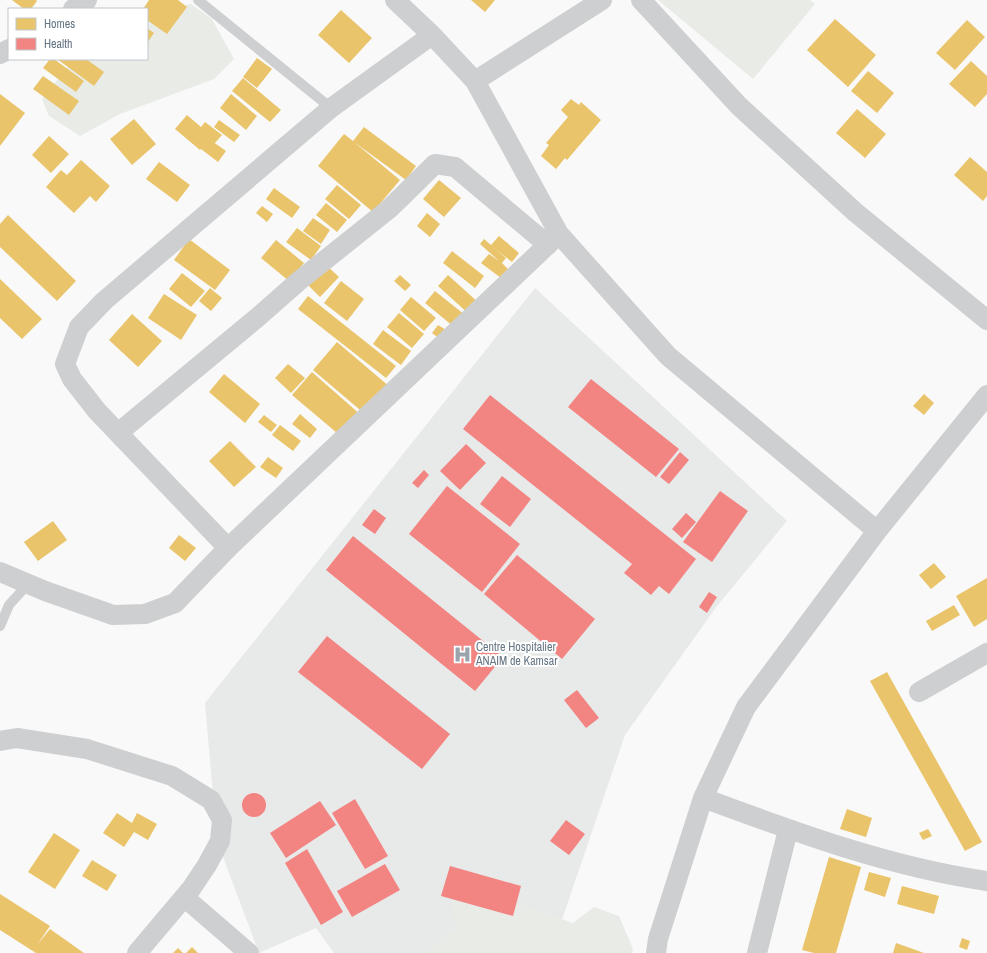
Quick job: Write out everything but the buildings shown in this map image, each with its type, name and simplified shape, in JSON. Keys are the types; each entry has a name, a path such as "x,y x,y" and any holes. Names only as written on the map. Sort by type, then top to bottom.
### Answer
{"street":[{"path":"75,8 87,0"},
{"path":"395,0 432,35 475,81 554,240"},
{"path":"475,81 602,0"},
{"path":"642,0 739,106 855,212 987,320"},
{"path":"228,548 97,411 72,379 65,364 79,327 104,301 331,108 432,35"},
{"path":"118,433 258,317 300,280 389,209 436,164 455,167 554,240 668,356 878,531"},
{"path":"0,572 28,584 113,615 145,614 175,602 228,548 554,240"},
{"path":"656,953 658,939 703,798 746,707 878,531 987,395"},
{"path":"919,692 987,653"},
{"path":"0,741 17,738 87,749 172,776 211,800 222,820 220,841 207,865 184,897 137,953"},
{"path":"703,798 788,830 888,860 956,876 987,881"},
{"path":"757,953 788,830"},
{"path":"184,897 248,953"}],"lane":[{"path":"198,0 331,108"},
{"path":"0,626 9,605 28,584"}],"shaded area":[{"path":"658,0 810,0 815,4 753,79"},
{"path":"191,4 212,19 234,59 214,79 120,114 80,136 49,116 42,99 73,60 148,60 148,15 155,10"},
{"name":"Centre Hospitalier ANAIM de Kamsar","path":"535,288 787,521 717,606 625,735 552,949 450,953 334,953 316,928 259,953 217,841 205,703"},
{"path":"465,887 526,906 573,923 594,907 619,916 633,949 632,953 424,953 455,928 451,897"}],"place":[{"name":"Centre Hospitalier ANAIM de Kamsar","path":"463,654"}]}
